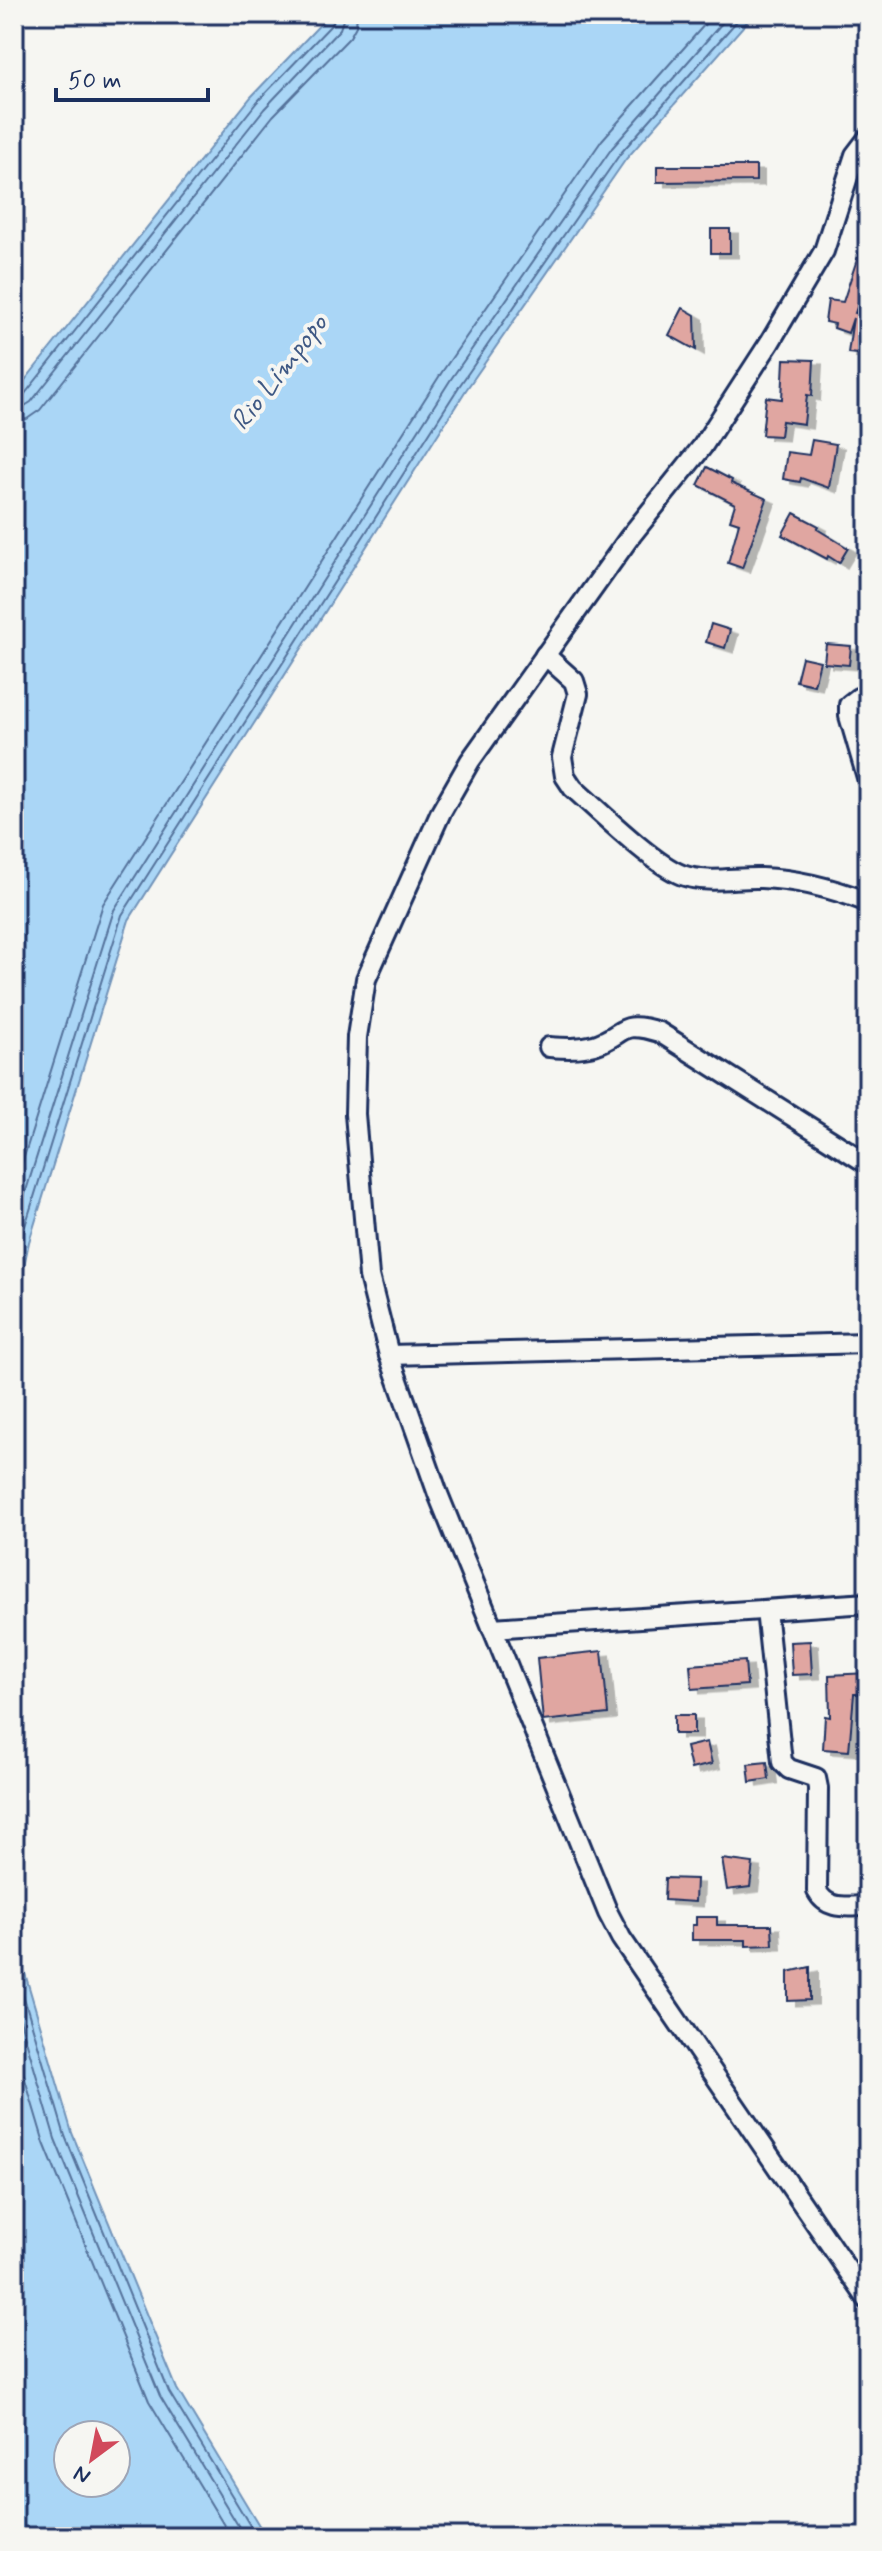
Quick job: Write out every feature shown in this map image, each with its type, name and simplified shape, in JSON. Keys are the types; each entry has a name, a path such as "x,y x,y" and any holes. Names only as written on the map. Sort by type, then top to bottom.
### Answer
{"street":[{"path":"868,138 855,155 824,251 770,342 702,447 629,538 470,761 441,812 366,979 357,1037 356,1130 369,1276 389,1355 438,1494 608,1913 621,1938 868,2300"},
{"path":"545,655 574,681 578,694 562,757 565,776 573,788 662,864 680,875 698,880 762,878 808,883 868,902"},
{"path":"868,697 858,698 849,705 849,716 868,781"},
{"path":"549,1047 579,1048 598,1044 622,1029 641,1026 659,1032 868,1164"},
{"path":"389,1355 868,1343"},
{"path":"492,1628 868,1603"},
{"path":"766,1610 779,1753 789,1769 816,1778 818,1788 817,1891 822,1900 834,1906 868,1906"}],"water":[{"name":"Rio Limpopo","path":"330,14 754,14 626,159 466,390 129,920 29,1242 14,1314 14,394 251,97"},
{"path":"14,1936 72,2133 177,2389 266,2537 14,2537"}],"building":[{"path":"657,166 756,166 756,181 657,182"},
{"path":"711,229 730,229 730,253 711,253"},
{"path":"865,235 868,236 868,276 855,313 868,315 868,355 848,353 853,318 848,333 834,328 835,324 825,322 828,300 843,302"},
{"path":"683,308 695,315 696,350 669,335"},
{"path":"784,359 814,360 812,396 807,395 804,424 782,421 780,436 762,435 766,397 782,399"},
{"path":"812,440 836,444 829,488 801,478 800,482 783,479 787,452 809,455"},
{"path":"707,467 732,480 731,483 767,499 742,568 728,563 739,523 730,520 735,504 698,485"},
{"path":"794,513 819,526 817,529 848,548 839,563 782,535"},
{"path":"711,624 730,630 725,648 706,642"},
{"path":"826,644 851,646 849,665 824,663"},
{"path":"802,657 820,661 814,685 796,681"},
{"path":"810,1641 812,1674 792,1675 790,1642"},
{"path":"602,1651 608,1714 543,1721 537,1658"},
{"path":"745,1661 747,1685 692,1689 690,1665"},
{"path":"868,1673 868,1694 854,1694 849,1751 823,1749 825,1716 830,1717 829,1675"},
{"path":"674,1715 694,1715 694,1734 674,1734"},
{"path":"707,1742 712,1764 691,1769 686,1747"},
{"path":"767,1762 769,1779 750,1782 748,1764"},
{"path":"722,1859 753,1863 750,1887 727,1890"},
{"path":"665,1878 696,1879 695,1902 664,1900"},
{"path":"696,1917 717,1917 717,1925 772,1925 773,1945 746,1946 746,1940 692,1940 692,1925 696,1925"},
{"path":"810,1967 810,2000 788,2001 788,1972"}]}
